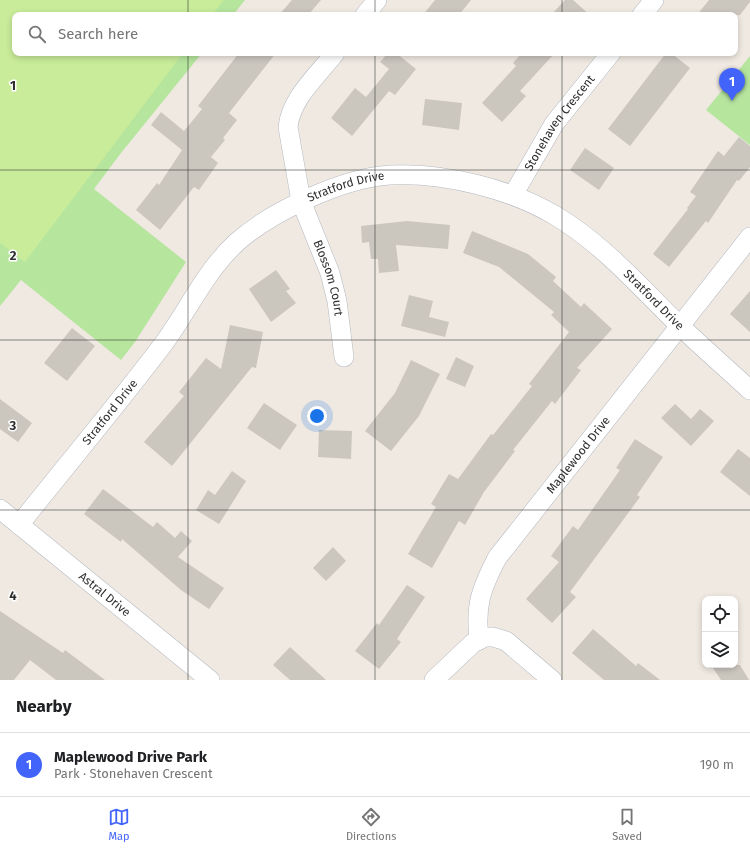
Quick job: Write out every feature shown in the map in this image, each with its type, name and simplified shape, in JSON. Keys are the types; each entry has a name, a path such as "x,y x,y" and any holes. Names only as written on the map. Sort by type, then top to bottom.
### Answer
{"street":[{"path":"367,12 377,0"},
{"path":"644,12 654,0"},
{"path":"301,201 290,141 289,119 300,98 333,56"},
{"name":"Stonehaven Crescent","path":"513,195 554,124 609,56"},
{"name":"Stratford Drive","path":"19,525 160,349 197,291 217,264 237,242 273,216 301,201 357,181 389,175 454,180 513,195 556,216 588,238 629,274 680,325 750,390"},
{"name":"Blossom Court","path":"301,201 330,273 337,301 344,358"},
{"name":"Maplewood Drive","path":"479,640 476,616 479,602 489,572 497,558 750,237"},
{"name":"Astral Drive","path":"0,509 210,680"},
{"path":"434,680 473,643 493,636 506,641 552,680"}],"green space":[{"path":"0,0 245,0 235,12 12,12 12,56 200,56 121,153 94,189 186,262 135,342 121,360 21,280 0,306"},
{"path":"0,0 224,0 214,12 12,12 12,56 181,56 25,262 0,243"},
{"path":"750,56 750,145 706,110"}],"building":[{"path":"292,0 321,0 311,12 282,12"},
{"path":"435,0 471,0 461,12 425,12"},
{"path":"565,0 573,0 587,12 554,12"},
{"path":"709,0 750,0 740,15 738,15 738,12 699,12"},
{"path":"237,56 274,56 229,113 237,120 223,138 225,140 211,157 218,163 199,190 194,187 160,230 136,210 157,183 159,185 182,150 151,125 161,112 184,131 202,109 198,106"},
{"path":"385,56 400,56 416,69 395,95 389,91 352,136 331,118 355,88 366,97 389,69 380,62"},
{"path":"519,56 552,56 520,91 526,96 502,122 482,103 516,66 513,63"},
{"path":"664,56 675,56 690,68 630,146 608,129"},
{"path":"425,99 462,103 459,130 422,125"},
{"path":"739,137 750,146 750,167 739,181 737,180 708,223 706,221 669,267 653,254 688,209 687,208 696,196 690,192 718,151 724,156"},
{"path":"585,148 614,168 599,190 570,170"},
{"path":"407,221 450,225 448,249 396,245 399,271 379,273 378,259 371,259 369,242 362,243 361,226"},
{"path":"472,231 528,254 556,277 553,281 581,307 584,303 612,329 577,368 581,370 555,404 552,401 513,450 515,451 484,492 465,525 459,521 432,568 408,554 436,507 431,504 449,474 458,479 491,434 493,435 532,386 529,384 569,332 551,315 554,312 499,267 463,253"},
{"path":"276,270 290,289 286,291 296,303 271,322 249,289"},
{"path":"750,291 750,332 730,314"},
{"path":"409,295 433,301 429,317 449,322 445,337 401,326"},
{"path":"230,325 263,332 256,368 252,367 172,466 144,442 184,396 179,392 206,358 221,369"},
{"path":"72,328 95,346 67,381 44,363"},
{"path":"456,357 474,366 465,387 446,379"},
{"path":"411,360 440,374 419,416 391,451 365,431 395,393"},
{"path":"0,399 32,423 18,442 0,429"},
{"path":"264,403 297,425 280,450 247,428"},
{"path":"675,404 691,419 700,409 714,421 691,446 661,418"},
{"path":"319,430 352,431 351,459 318,457"},
{"path":"635,439 663,457 637,495 640,497 570,592 576,597 552,623 526,599 559,562 551,556 573,526 578,530 620,470 616,468"},
{"path":"738,449 750,458 750,496 720,472"},
{"path":"232,471 246,481 219,524 196,510 208,490 215,495"},
{"path":"103,489 153,527 157,522 175,538 181,531 192,541 178,557 224,588 209,609 181,590 122,539 121,542 84,514"},
{"path":"333,547 346,561 326,581 313,568"},
{"path":"407,585 425,597 397,639 401,642 379,669 355,651 377,623 379,625"},
{"path":"0,611 63,653 65,650 105,680 56,680 30,660 14,680 0,680"},
{"path":"593,629 636,666 638,663 660,680 604,680 572,653"},
{"path":"290,647 326,680 290,680 273,665"},
{"path":"738,665 740,665 749,680 721,680 713,668 738,668"}],"place":[{"name":"Maplewood Drive Park","path":"732,101"}]}
